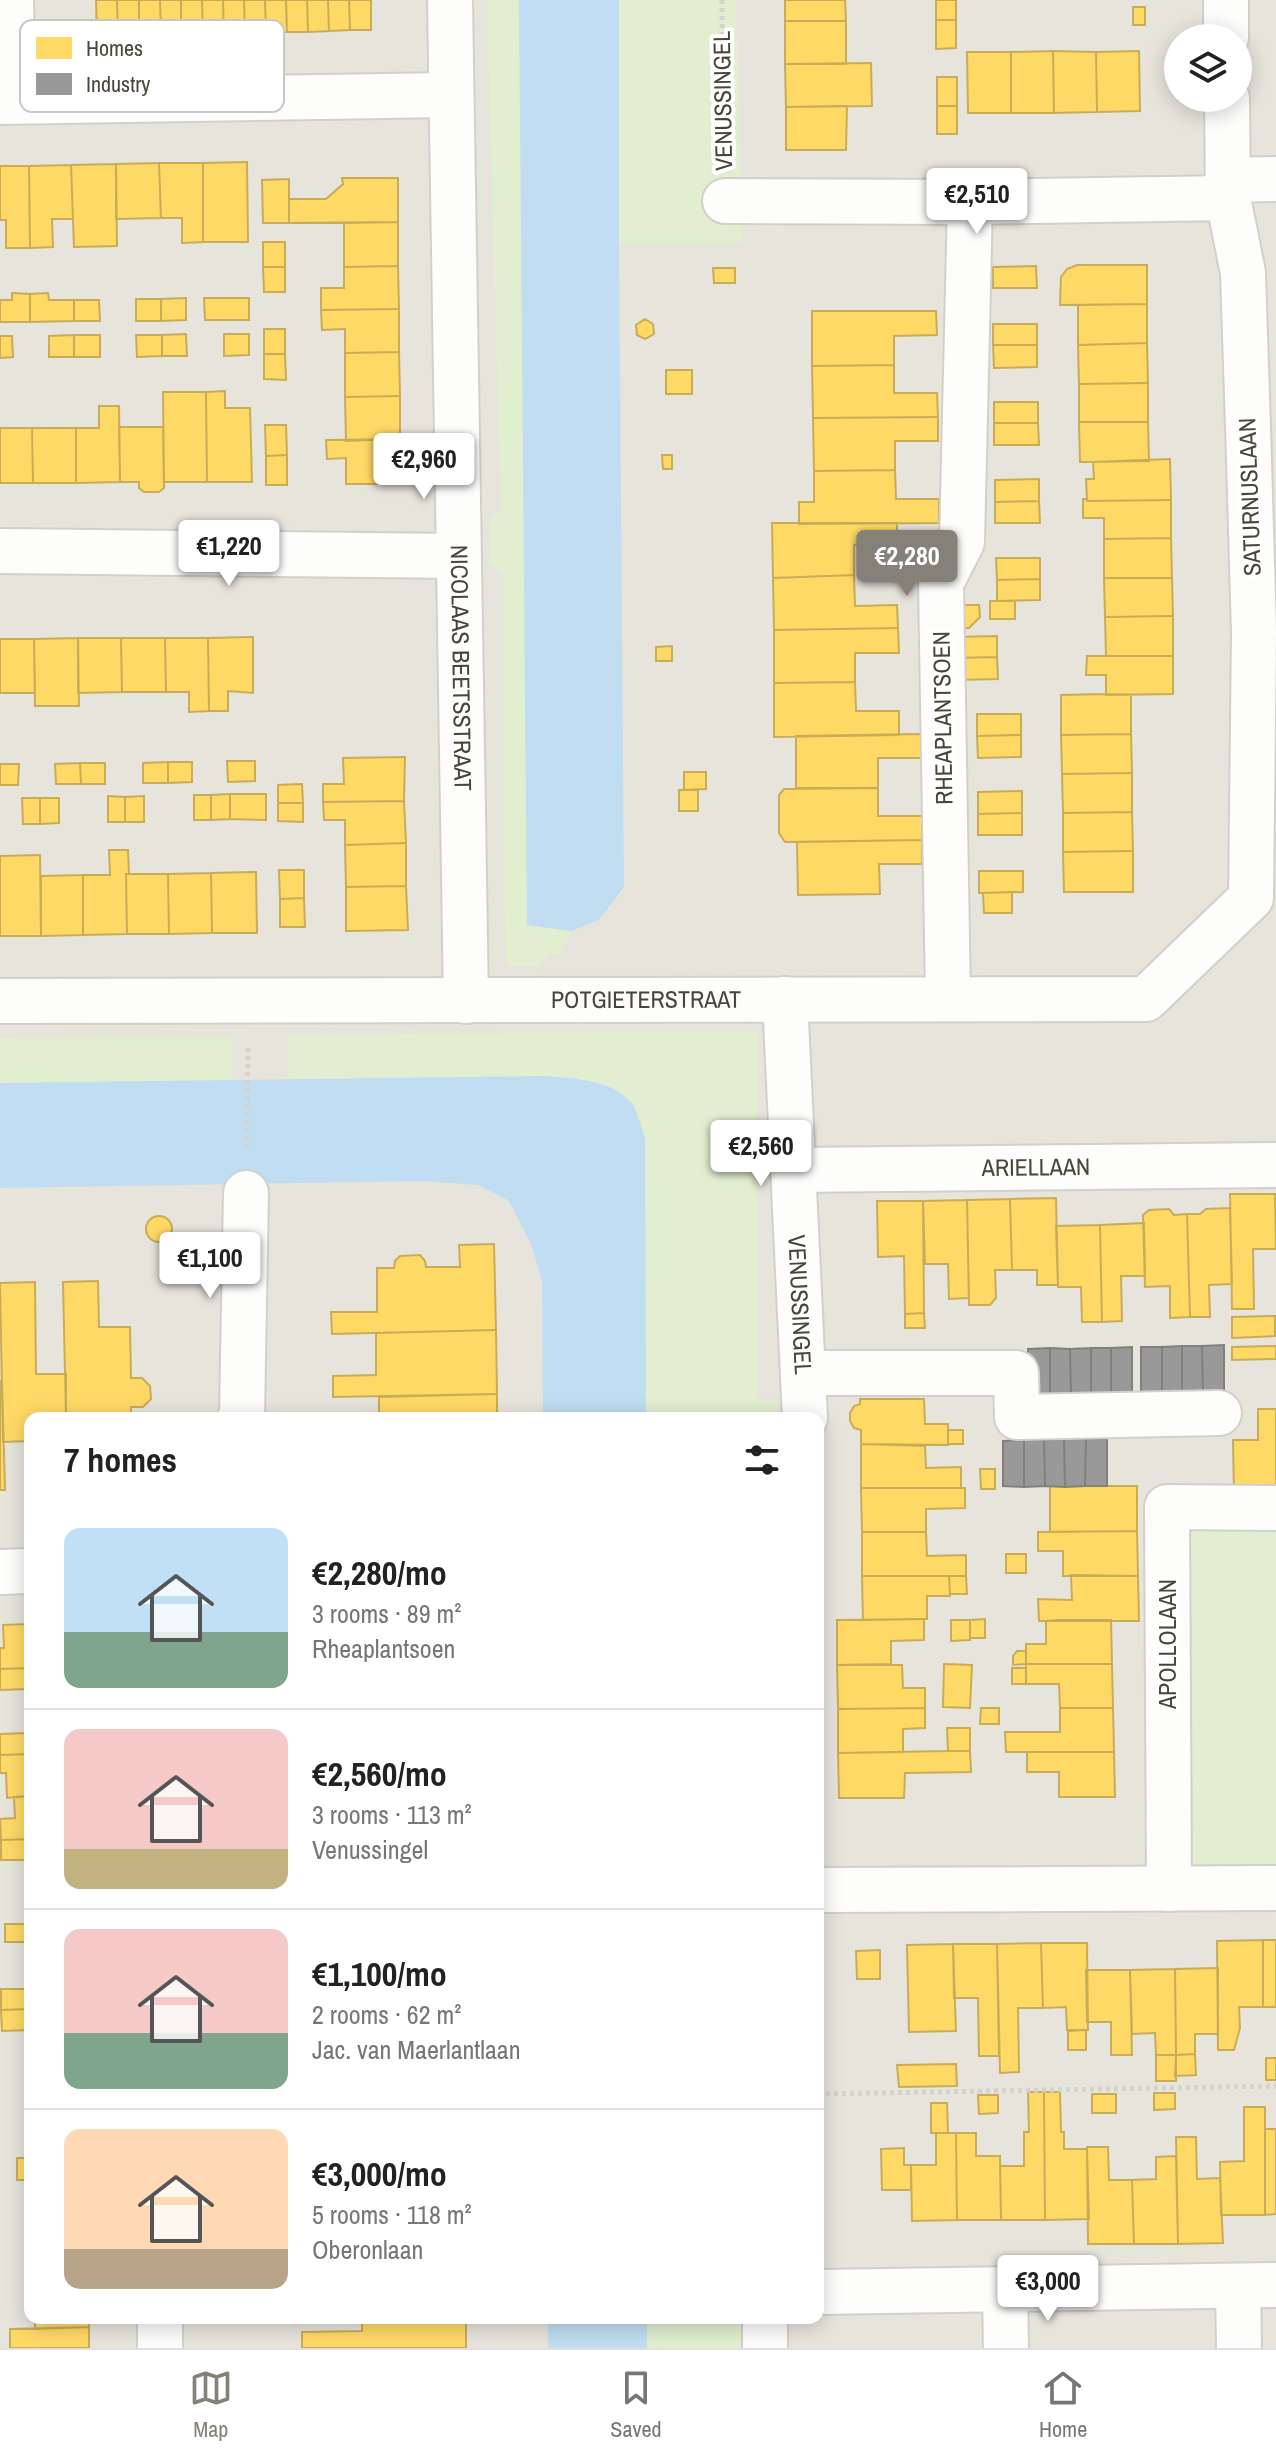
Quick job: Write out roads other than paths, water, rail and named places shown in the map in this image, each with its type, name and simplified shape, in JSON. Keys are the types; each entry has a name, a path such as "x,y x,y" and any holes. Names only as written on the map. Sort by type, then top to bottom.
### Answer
{"street":[{"path":"6,101 11,0"},
{"name":"NICOLAAS BEETSSTRAAT","path":"450,0 466,1001"},
{"path":"1226,0 1226,24"},
{"path":"284,97 450,95"},
{"name":"SATURNUSLAAN","path":"1227,112 1229,189 1243,273 1265,633 1251,898"},
{"path":"725,201 970,202 1229,189 1276,179"},
{"name":"RHEAPLANTSOEN","path":"948,999 941,583 962,542 970,202"},
{"path":"0,551 459,556"},
{"name":"POTGIETERSTRAAT","path":"0,1001 1146,999 1251,898"},
{"name":"VENUSSINGEL","path":"785,999 805,1412"},
{"name":"ARIELLAAN","path":"794,1170 1276,1165"},
{"path":"242,1412 246,1193"},
{"path":"804,1373 1016,1373 1017,1417 1219,1413"},
{"name":"APOLLOLAAN","path":"1169,1889 1167,1507 1276,1508"},
{"path":"0,1572 24,1571"},
{"path":"824,1890 1276,1888"},
{"path":"824,2289 1257,2286 1239,2348"},
{"path":"1005,2290 1006,2348"},
{"path":"160,2324 160,2348"},
{"path":"765,2324 765,2348"}],"water":[{"path":"519,0 619,0 624,887 599,920 571,931 527,925"},
{"path":"543,1076 589,1081 611,1088 630,1101 645,1137 646,1412 543,1412 542,1281 531,1244 509,1201 478,1185 423,1181 0,1188 0,1083"},
{"path":"548,2324 647,2324 647,2348 548,2348"}]}
